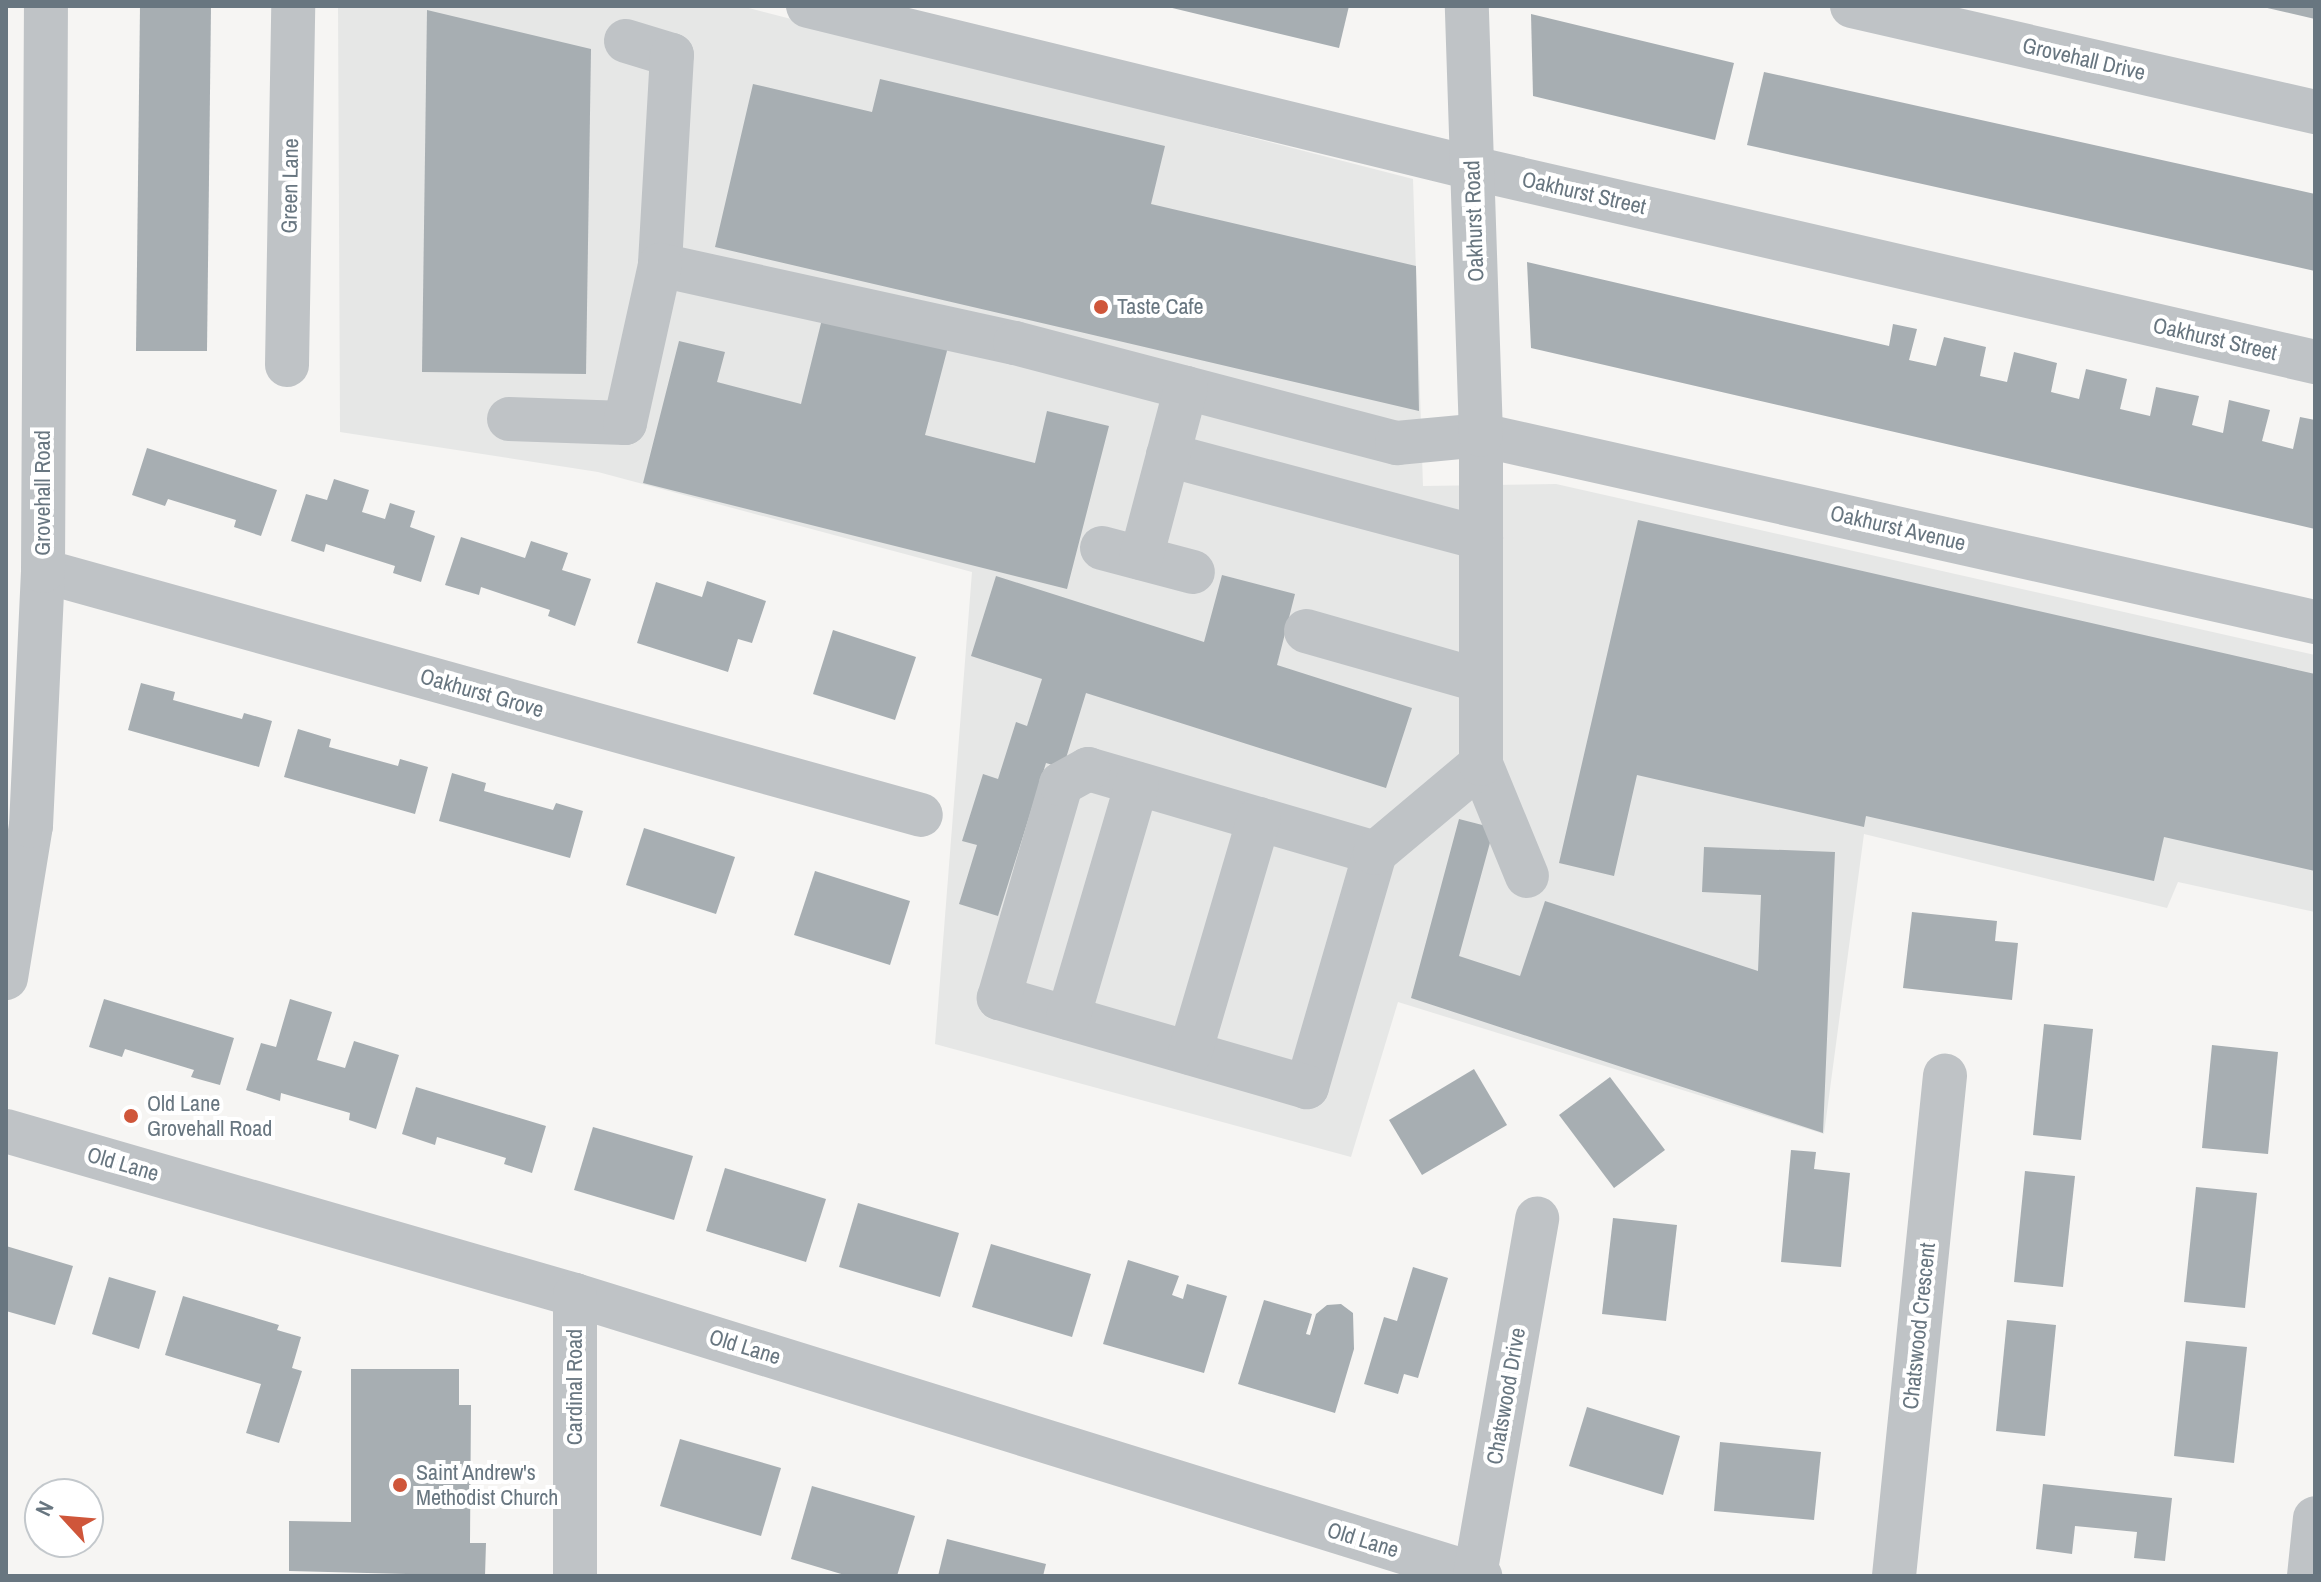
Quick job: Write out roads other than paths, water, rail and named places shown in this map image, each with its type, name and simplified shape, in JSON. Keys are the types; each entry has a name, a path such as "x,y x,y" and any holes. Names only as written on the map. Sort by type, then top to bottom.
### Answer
{"street":[{"name":"Grovehall Road","path":"6,978 31,826 43,571 25,259 46,6"},
{"name":"Green Lane","path":"287,365 293,6"},
{"name":"Oakhurst Street","path":"808,6 1472,168 2315,362"},
{"name":"Oakhurst Road","path":"1467,6 1481,435 1481,764"},
{"name":"Grovehall Drive","path":"1852,6 2315,112"},
{"path":"509,419 625,423 660,265 672,55 626,41"},
{"name":"Oakhurst Avenue","path":"660,265 1015,343 1397,443 1481,435 2315,622"},
{"path":"1186,388 1168,455 1122,553 1193,572"},
{"path":"1168,455 1481,538"},
{"name":"Oakhurst Grove","path":"43,571 921,815"},
{"path":"1306,631 1481,681"},
{"path":"1375,853 1088,769 1061,784 999,998 1307,1087 1375,853 1481,764 1527,876"},
{"path":"1068,1018 1137,784"},
{"path":"1190,1053 1259,819"},
{"name":"Chatswood Crescent","path":"1894,1576 1945,1076"},
{"name":"Old Lane","path":"6,1131 575,1295 1477,1576"},
{"name":"Chatswood Drive","path":"1477,1576 1537,1218"},
{"name":"Cardinal Road","path":"575,1295 575,1576"},
{"path":"2309,1576 2315,1518"}],"place":[{"name":"Taste Cafe","path":"1101,307"},
{"name":"Old Lane Grovehall Road","path":"131,1116"},
{"name":"Saint Andrew's Methodist Church","path":"400,1485"}]}
